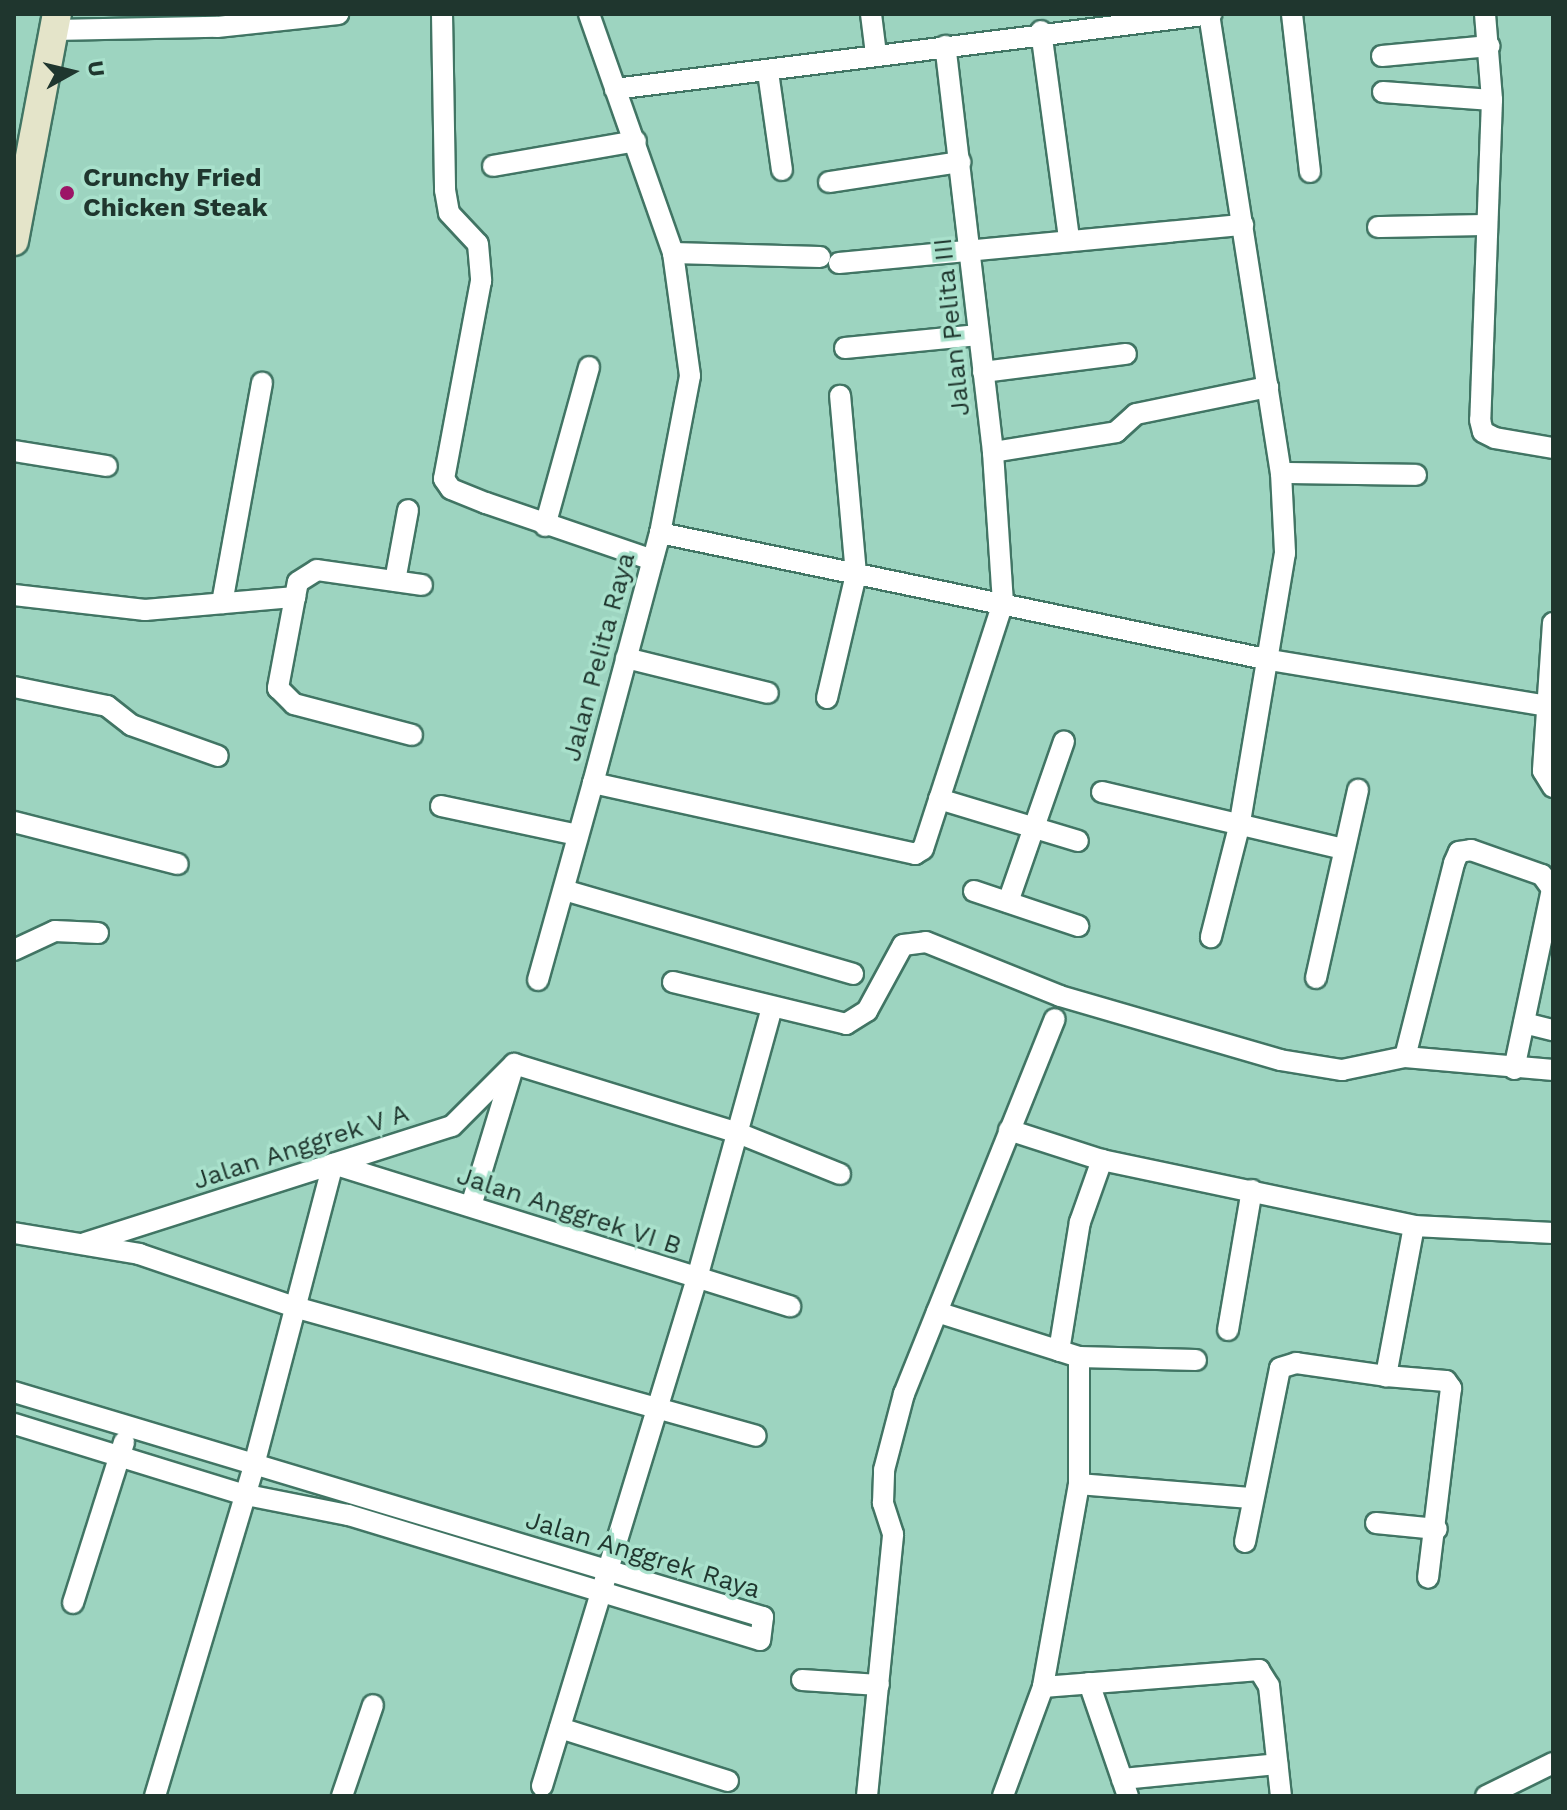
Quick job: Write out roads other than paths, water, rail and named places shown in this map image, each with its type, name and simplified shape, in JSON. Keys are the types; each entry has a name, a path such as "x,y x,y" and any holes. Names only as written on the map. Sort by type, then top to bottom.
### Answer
{"main road":[{"path":"14,241 55,22"}],"street":[{"path":"55,22 338,14"},
{"path":"442,14 445,190 449,213 478,244 481,281 444,479 451,489 545,526 650,559"},
{"name":"Jalan Pelita Raya","path":"589,14 673,253 690,376 660,533 650,559 593,783 915,854 939,799 1003,603"},
{"path":"871,14 876,54"},
{"path":"615,89 768,72 1107,21 1209,14 1281,473 1285,553 1270,660 1240,823 1211,937"},
{"path":"1292,14 1310,172"},
{"path":"1485,14 1492,100 1483,432 1553,448"},
{"path":"1041,31 1069,238"},
{"name":"Jalan Pelita III","path":"945,46 993,452 1003,603"},
{"path":"1382,56 1490,46"},
{"path":"768,72 782,170"},
{"path":"1383,92 1492,100"},
{"path":"493,166 636,141"},
{"path":"829,182 960,162"},
{"path":"673,253 829,260 1243,225"},
{"path":"1378,227 1487,225"},
{"path":"845,348 978,335"},
{"path":"983,372 1126,354"},
{"path":"545,526 589,367"},
{"path":"222,603 262,383"},
{"path":"993,452 1116,432 1136,414 1268,387"},
{"path":"827,698 856,574 840,396"},
{"path":"14,451 107,466"},
{"path":"1281,473 1416,475"},
{"path":"395,581 408,510"},
{"path":"660,533 1270,660 1550,694"},
{"path":"412,735 294,704 278,688 298,582 317,570 422,585"},
{"path":"14,595 145,610 295,597"},
{"path":"1553,623 1543,771 1553,787"},
{"path":"626,658 768,693"},
{"path":"14,687 107,706 131,725 218,756"},
{"path":"1008,902 1064,741"},
{"path":"538,980 593,783"},
{"path":"1316,978 1358,790"},
{"path":"1102,792 1343,849"},
{"path":"939,799 1078,841"},
{"path":"441,806 577,835"},
{"path":"14,822 178,864"},
{"path":"1405,1057 1459,852 1471,850 1542,875 1552,889 1514,1069"},
{"path":"564,890 853,974"},
{"path":"974,891 1078,926"},
{"path":"14,950 55,931 98,933"},
{"path":"673,982 846,1024 857,1020 903,945 926,942 1060,996 1280,1060 1342,1070 1405,1057 1514,1069 1553,1070"},
{"path":"542,1786 697,1278 772,1008"},
{"path":"867,1796 893,1534 883,1503 884,1470 904,1394 1055,1019"},
{"path":"1524,1023 1553,1030"},
{"path":"471,1206 514,1064 738,1133 840,1174"},
{"name":"Jalan Anggrek V A","path":"81,1244 452,1126 514,1064"},
{"path":"1009,1130 1102,1160 1414,1226 1553,1233"},
{"path":"1003,1796 1043,1687 1079,1484 1069,1354 1080,1222 1102,1160"},
{"path":"155,1796 242,1494 254,1465 298,1308 333,1164"},
{"name":"Jalan Anggrek VI B","path":"333,1164 790,1306"},
{"path":"1228,1330 1252,1190"},
{"path":"1386,1376 1414,1226"},
{"path":"14,1233 139,1254 298,1308 655,1412 755,1436"},
{"path":"937,1312 1069,1354 1196,1360"},
{"path":"1245,1542 1249,1498 1280,1368 1296,1363 1446,1381 1451,1388 1437,1529 1428,1578"},
{"name":"Jalan Anggrek Raya","path":"14,1392 763,1617 760,1640 348,1515 242,1494 120,1454 14,1424"},
{"path":"73,1603 129,1426"},
{"path":"1079,1484 1249,1498"},
{"path":"1376,1523 1437,1529"},
{"path":"1043,1687 1259,1670 1269,1686 1281,1796"},
{"path":"802,1680 879,1685"},
{"path":"1089,1683 1125,1788 1277,1764"},
{"path":"342,1796 373,1705"},
{"path":"560,1728 728,1781"},
{"path":"1486,1796 1553,1763"}],"place":[{"name":"Crunchy Fried Chicken Steak","path":"67,193"}]}
